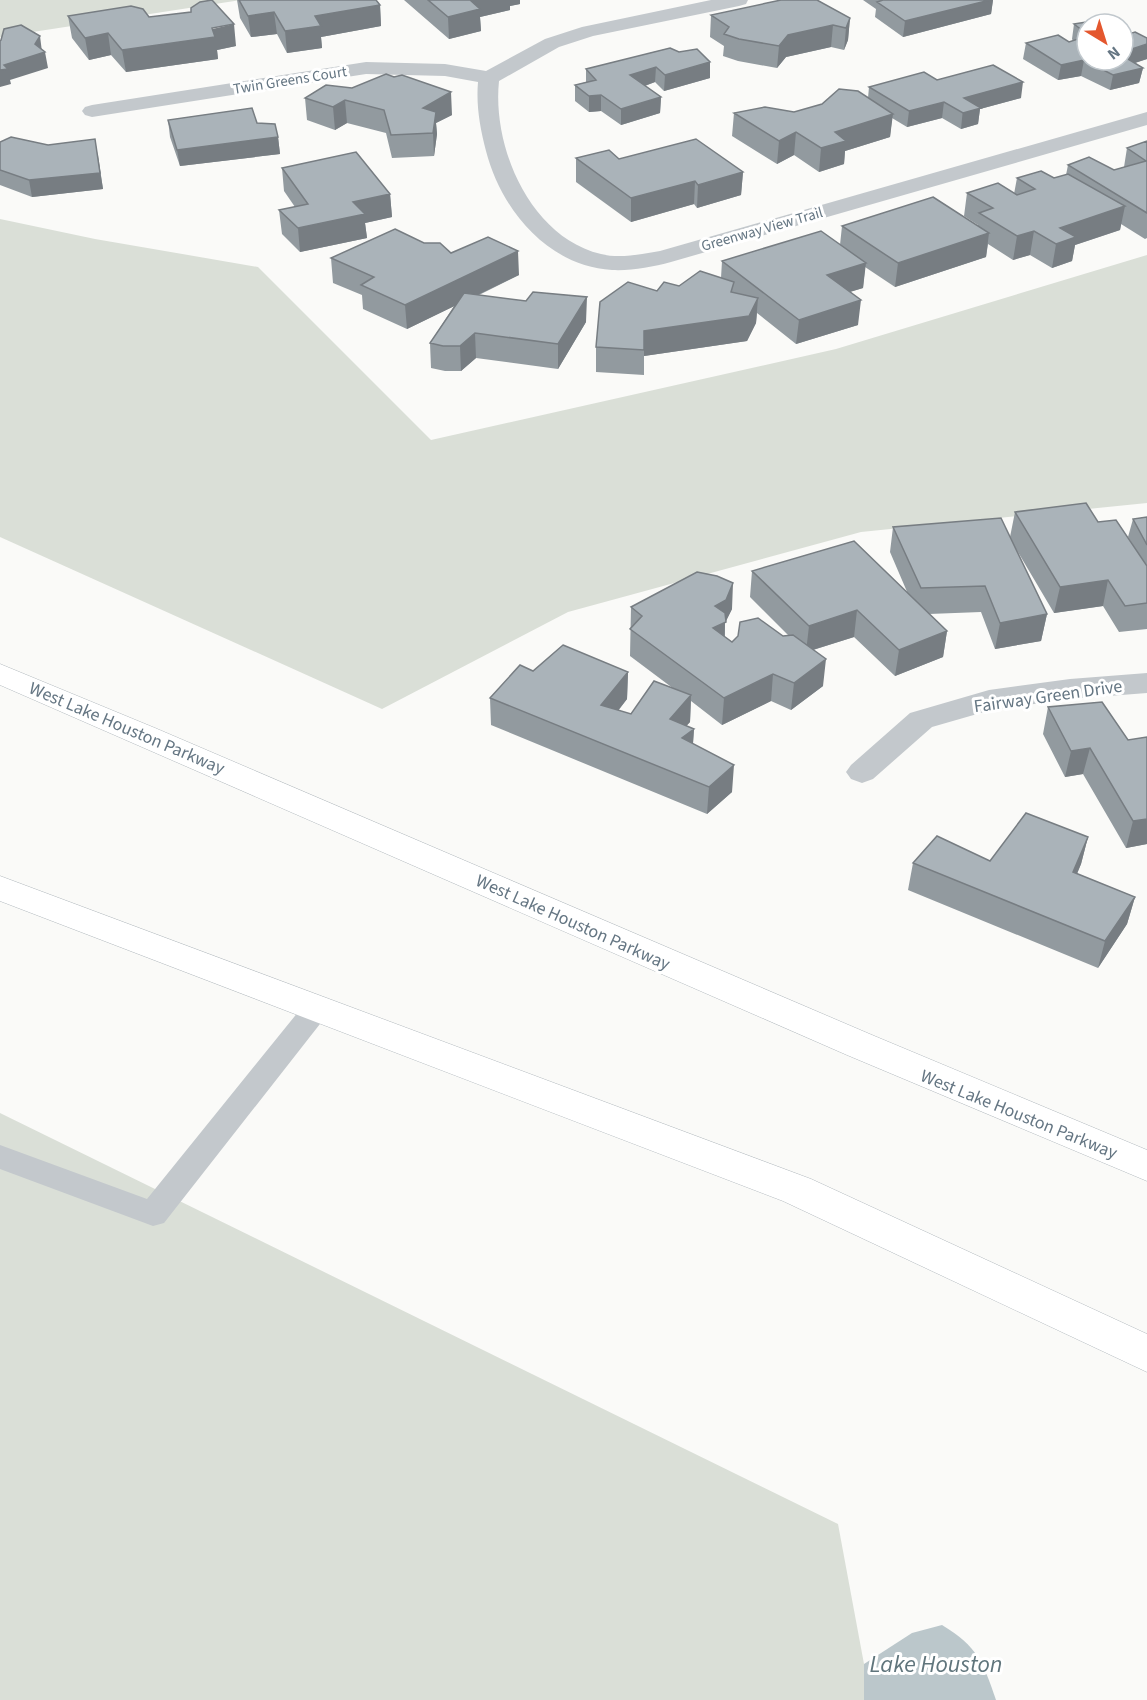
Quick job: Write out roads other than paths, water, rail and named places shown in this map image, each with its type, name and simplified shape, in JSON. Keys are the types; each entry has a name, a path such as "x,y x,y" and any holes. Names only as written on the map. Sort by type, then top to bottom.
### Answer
{"main road":[{"name":"West Lake Houston Parkway","path":"0,674 134,730 920,1073 1147,1166"},
{"path":"0,888 797,1190 1147,1354"}],"street":[{"path":"489,78 552,44 589,31 739,0"},
{"name":"Twin Greens Court","path":"92,111 366,68 445,70 489,78"},
{"name":"Greenway View Trail","path":"489,78 488,109 505,178 514,198 551,237 572,251 596,260 630,263 663,257 1147,118"},
{"name":"Fairway Green Drive","path":"862,772 921,720 989,700 1070,689 1147,683"}],"lane":[{"path":"0,1157 153,1214 317,1008"}],"water":[{"name":"Lake Houston","path":"942,1625 963,1640 977,1656 996,1700 864,1700 864,1664 912,1633"}]}
